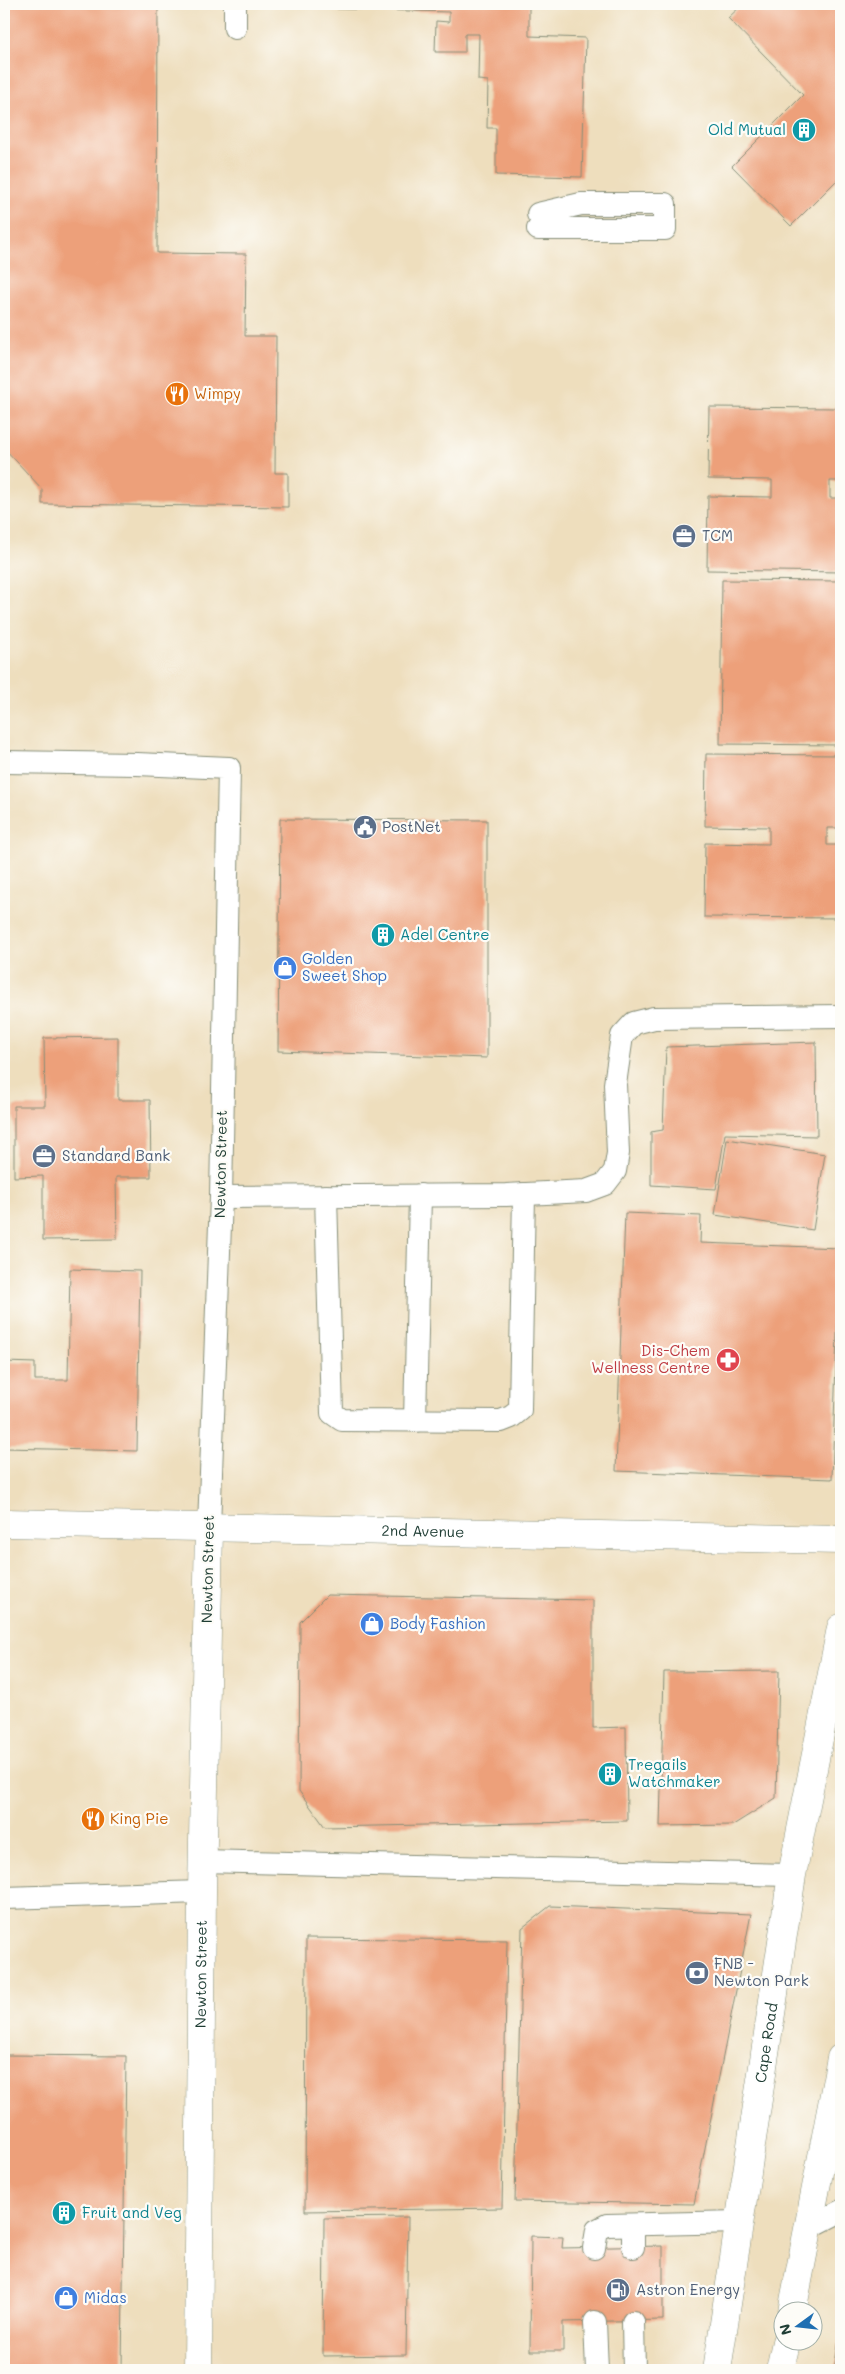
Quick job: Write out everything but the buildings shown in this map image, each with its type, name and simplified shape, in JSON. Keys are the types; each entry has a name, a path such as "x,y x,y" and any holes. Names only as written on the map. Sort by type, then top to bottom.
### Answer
{"street":[{"name":"2nd Avenue","path":"4,1524 841,1540"},
{"name":"Newton Street","path":"198,2370 202,1892 209,1528"},
{"name":"Cape Road","path":"717,2370 792,1875 841,1628"},
{"path":"794,2302 841,2058"},
{"path":"780,2370 784,2352"}],"lane":[{"path":"235,28 236,4"},
{"name":"Newton Street","path":"4,762 137,764 229,768 221,1197 209,1528"},
{"path":"221,1197 524,1194 586,1191 605,1184 615,1171 618,1152 615,1084 622,1036 634,1024 654,1018 841,1016"},
{"path":"326,1196 330,1406 332,1413 342,1420 501,1421 511,1417 520,1410 524,1194"},
{"path":"415,1421 420,1195"},
{"path":"203,1862 792,1875"},
{"path":"4,1898 202,1892"},
{"path":"808,2228 841,2211"},
{"path":"594,2248 596,2232 606,2225 739,2222"},
{"path":"633,2225 633,2247"},
{"path":"596,2322 597,2370"},
{"path":"633,2322 634,2370"}],"place":[{"name":"Old Mutual","path":"804,130"},
{"name":"Wimpy","path":"177,394"},
{"name":"TCM","path":"684,536"},
{"name":"PostNet","path":"365,827"},
{"name":"Adel Centre","path":"383,935"},
{"name":"Golden Sweet Shop","path":"285,968"},
{"name":"Standard Bank","path":"44,1156"},
{"name":"Dis-Chem Wellness Centre","path":"728,1360"},
{"name":"Body Fashion","path":"372,1624"},
{"name":"Tregails Watchmaker","path":"610,1774"},
{"name":"King Pie","path":"93,1819"},
{"name":"FNB - Newton Park","path":"697,1973"},
{"name":"Fruit and Veg","path":"64,2213"},
{"name":"Astron Energy","path":"618,2290"},
{"name":"Midas","path":"66,2298"}]}
